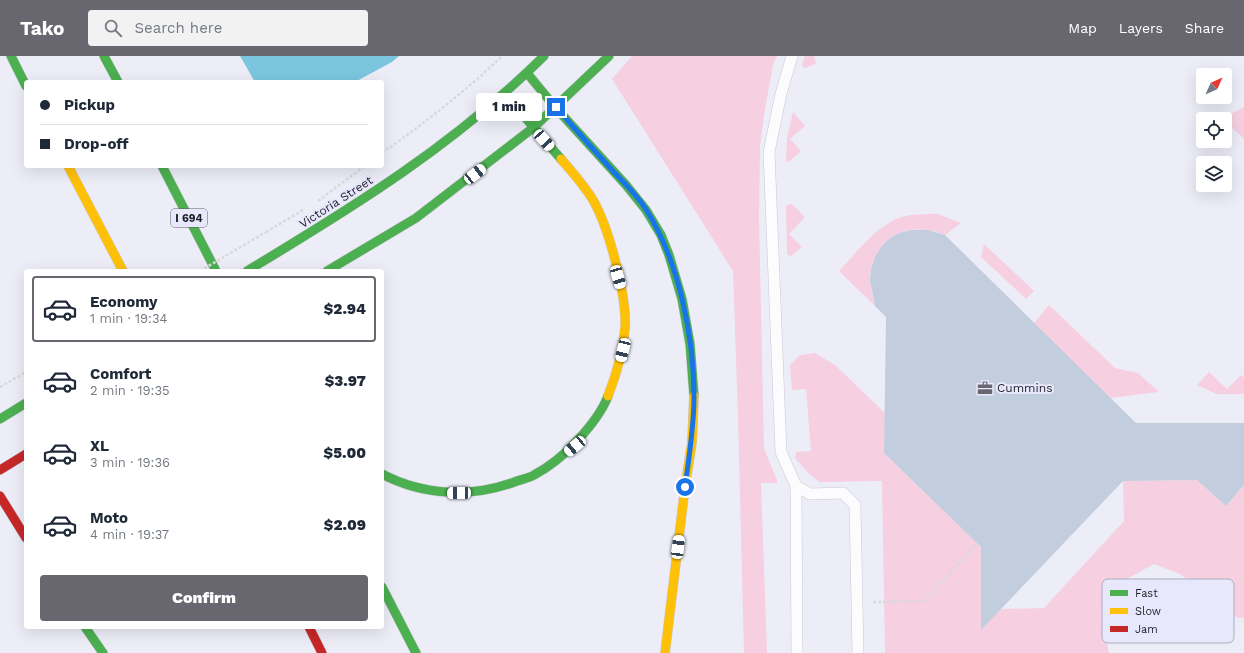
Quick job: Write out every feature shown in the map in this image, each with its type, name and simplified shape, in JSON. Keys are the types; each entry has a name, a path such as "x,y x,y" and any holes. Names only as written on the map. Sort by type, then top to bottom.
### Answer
{"main road":[{"path":"10,56 24,82"},
{"path":"104,56 117,80"},
{"name":"Victoria Street","path":"249,269 330,221 389,182 448,140 505,94 544,56"},
{"path":"331,269 416,218 533,128 609,56"},
{"path":"527,73 626,185 646,210 661,235 669,255 682,299 690,344 694,396 692,442 685,487 665,653"},
{"path":"384,475 412,487 444,493 475,493 501,488 528,478 552,464 580,440 590,428 606,402 616,377 623,350 625,320 622,290 606,228 593,200 575,175 505,94"},
{"path":"69,168 122,269"},
{"name":"I 694","path":"163,168 215,269"},
{"path":"0,419 24,404"},
{"path":"0,470 24,455"},
{"path":"0,496 24,535"},
{"path":"384,591 416,653"},
{"path":"86,629 103,653"},
{"path":"310,629 322,653"}],"lane":[{"path":"792,56 781,94 770,152 781,452 796,486 797,653"},
{"path":"796,486 810,494 843,493 854,505 858,653"}],"path":[{"path":"384,152 432,117 502,56"},
{"path":"317,202 362,168"},
{"path":"203,269 311,205"},
{"path":"0,387 24,373"},
{"path":"857,602 924,601 978,544"}],"shaded area":[{"path":"632,56 777,56 773,65 760,146 759,217 764,448 778,483 761,483 767,653 744,653 733,271 612,79"},
{"path":"805,56 814,56 816,62 815,64 805,68 803,67 802,64"},
{"path":"1244,107 1244,139 1232,128 1232,113"},
{"path":"793,112 805,126 790,139 801,151 789,162 786,161 787,138"},
{"path":"792,204 805,217 789,234 802,247 789,256 787,253 786,206"},
{"path":"938,214 961,223 945,235 929,230 902,232 887,241 877,253 870,274 870,285 875,306 839,271 862,245 890,222 900,217 911,215"},
{"path":"984,244 1034,291 1026,299 981,257"},
{"path":"1049,305 1115,368 1138,373 1159,392 1110,398 1034,323"},
{"path":"815,353 835,365 885,413 884,453 981,547 981,629 1001,609 1044,608 1124,521 1123,481 1197,480 1226,506 1244,485 1244,618 1238,618 1234,615 1234,579 1187,579 1180,574 1154,564 1126,579 1102,579 1102,643 1107,643 1109,653 885,653 882,481 820,482 809,474 795,458 796,452 811,451 806,389 792,390 790,365 800,355"},
{"path":"1209,372 1227,389 1241,375 1244,378 1244,394 1216,394 1197,385"}],"water":[{"path":"240,56 399,56 392,62 359,80 254,80"}],"building":[{"path":"911,230 928,230 945,235 1136,423 1244,423 1244,485 1226,506 1197,480 1123,481 981,630 981,547 884,453 886,317 875,306 870,281 871,269 875,257 881,247 889,239 899,233"}],"traffic: fast":[{"path":"11,56 24,82"},
{"path":"104,56 117,80"},
{"path":"250,269 365,198 439,146 475,118 544,56"},
{"path":"330,269 416,218 533,128 609,56"},
{"path":"527,73 555,107 626,185 646,210 661,235 669,255 682,299 690,344 694,396"},
{"path":"505,94 561,159"},
{"path":"163,168 215,269"},
{"path":"384,475 415,487 449,492 483,490 528,478 552,464 572,446 595,420 608,396"},
{"path":"0,419 24,404"},
{"path":"384,591 416,653"},
{"path":"86,629 103,653"}],"traffic: slow":[{"path":"561,159 586,189 599,212 611,244 620,281 625,314 625,328 619,363 608,396"},
{"path":"69,168 122,269"},
{"path":"665,653 685,487 692,442 694,396"}],"traffic: jam":[{"path":"0,470 24,455"},
{"path":"0,496 24,535"},
{"path":"310,629 322,653"}],"place":[{"name":"Cummins","path":"985,388"}],"route":[{"path":"556,107 626,185 646,210 661,235 669,255 682,299 690,344 694,396 692,442 685,487"}]}
